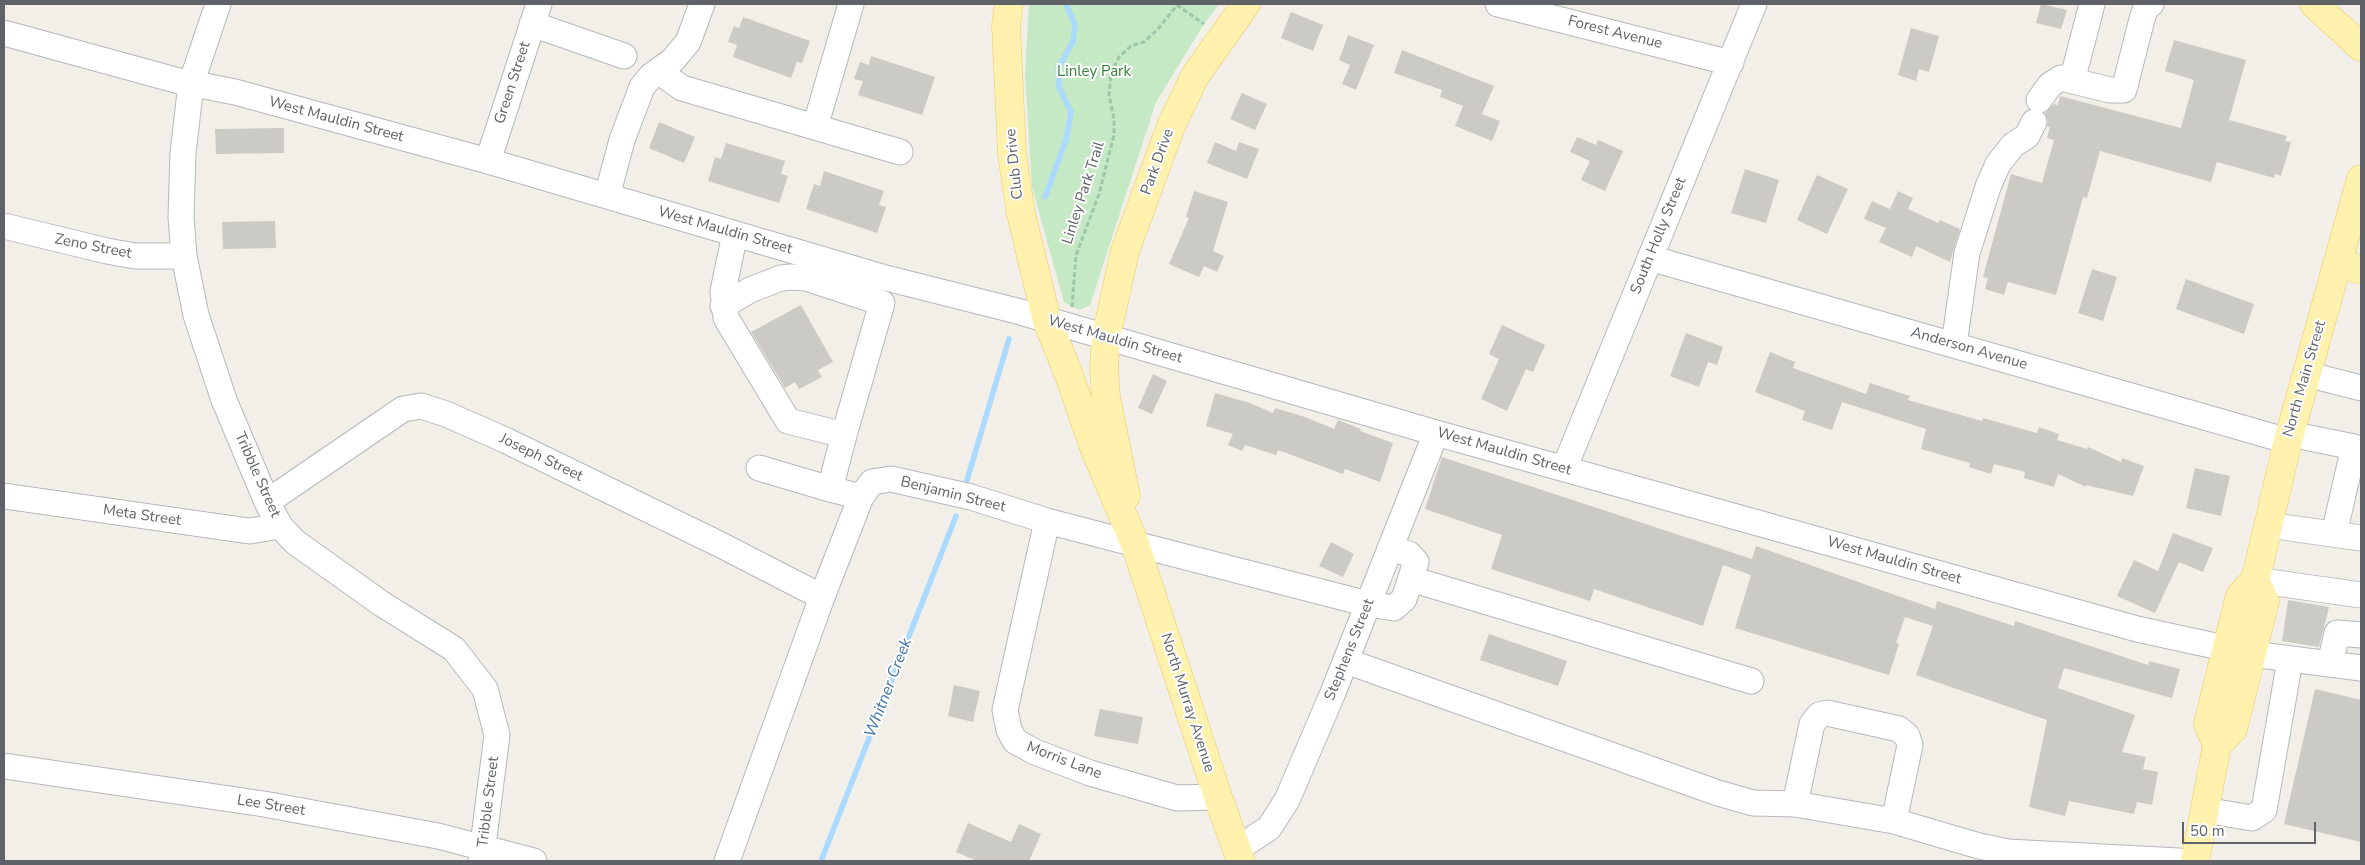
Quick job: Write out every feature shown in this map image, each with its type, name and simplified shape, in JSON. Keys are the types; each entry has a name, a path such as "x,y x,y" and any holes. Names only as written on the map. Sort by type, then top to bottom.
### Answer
{"main road":[{"name":"Club Drive","path":"1009,4 1006,25 1012,154 1020,214 1047,321"},
{"name":"Park Drive","path":"1106,337 1125,251 1171,126 1195,76 1246,4"},
{"path":"2314,4 2361,46"},
{"name":"North Main Street","path":"2195,861 2216,745 2208,724 2226,648 2240,596 2255,580 2306,374 2350,266 2361,179"},
{"name":"North Murray Avenue","path":"1047,321 1069,375 1095,450 1136,544 1218,797 1239,855"},
{"name":"North Murray Avenue","path":"1106,337 1104,368 1106,398 1136,544"},
{"path":"2216,745 2233,729 2265,601 2255,580"}],"street":[{"name":"Tribble Street","path":"218,4 191,84 183,154 181,217 184,256 196,315 224,400 267,502 280,526 295,542 374,599 454,649 485,689 498,736 482,855"},
{"path":"607,196 622,140 642,87 658,71 673,60 688,42 702,4"},
{"path":"815,127 851,4"},
{"name":"Forest Avenue","path":"1498,4 1731,63"},
{"name":"South Holly Street","path":"1564,469 1754,4"},
{"path":"2072,81 2092,4"},
{"path":"1954,345 1967,253 1988,187 1998,164 2014,145 2027,136 2036,111 2050,85 2061,78 2110,90 2124,90 2142,19 2146,8 2151,4"},
{"path":"536,14 624,56"},
{"name":"Green Street","path":"488,162 536,14"},
{"name":"West Mauldin Street","path":"4,33 191,84 235,92 488,162 882,277 1017,310 1047,321 1436,433 2137,629 2252,654 2361,668"},
{"path":"658,71 682,88 900,152"},
{"name":"Zeno Street","path":"4,226 135,256 184,256"},
{"path":"735,234 723,291 723,306 726,318 788,421 844,435"},
{"name":"Anderson Avenue","path":"1650,258 1954,345 2289,437 2358,444"},
{"path":"723,306 750,290 781,278 806,278 882,303 830,489"},
{"path":"2306,374 2361,388"},
{"name":"Joseph Street","path":"267,502 403,410 420,406 446,414 505,440 719,544 822,597"},
{"name":"Stephens Street","path":"1239,855 1269,828 1287,800 1346,661 1436,433"},
{"path":"2334,534 2358,444"},
{"path":"759,468 861,497"},
{"name":"Benjamin Street","path":"727,861 822,597 861,497 872,482 891,479 971,497 1047,521 1368,604 1394,608 1401,604 1416,562 1414,557 1390,548"},
{"name":"Meta Street","path":"4,496 249,531 280,526"},
{"name":"Morris Lane","path":"1047,521 1005,710 1008,730 1015,741 1035,752 1090,773 1177,798 1218,797"},
{"path":"2268,525 2361,538"},
{"path":"1410,579 1751,681"},
{"path":"2255,580 2361,595"},
{"path":"2330,664 2337,632 2361,635"},
{"path":"2204,810 2252,818 2264,810 2290,660"},
{"path":"1346,661 1718,793 1753,803 1795,804 1894,821 1979,846 2008,852 2179,861"},
{"path":"1795,804 1812,724 1819,715 1827,712 1898,729 1906,736 1910,745 1894,821"},
{"name":"Lee Street","path":"4,766 264,804 438,836 482,855 534,861"}],"path":[{"path":"1178,4 1204,24"},
{"name":"Linley Park Trail","path":"1073,328 1072,297 1076,255 1099,194 1114,135 1114,119 1109,95 1112,72 1119,57 1131,46 1144,42 1158,29 1178,4"}],"green space":[{"name":"Linley Park","path":"1029,4 1219,4 1204,24 1156,102 1090,305 1079,310 1064,302 1032,187 1025,74"}],"building":[{"path":"2041,4 2067,10 2061,29 2036,23"},
{"path":"1291,12 1323,25 1313,51 1281,38"},
{"path":"743,17 810,41 802,63 797,62 791,78 733,57 737,45 728,42 734,26 739,28"},
{"path":"1911,28 1939,36 1929,72 1919,69 1916,81 1898,75"},
{"path":"1348,35 1374,45 1356,90 1342,84 1350,65 1339,60"},
{"path":"2174,40 2246,60 2229,120 2287,136 2285,141 2291,142 2281,176 2275,174 2274,178 2217,162 2211,182 2100,151 2087,198 2083,197 2056,295 2008,282 2004,295 1985,289 1988,278 1983,277 2011,174 2042,183 2054,140 2047,138 2050,127 2047,126 2048,121 2045,113 2054,104 2058,105 2060,96 2181,128 2194,80 2165,71"},
{"path":"1402,50 1494,86 1482,114 1500,121 1492,141 1455,126 1463,106 1440,97 1442,90 1394,73"},
{"path":"871,56 935,77 922,115 858,95 863,81 854,79 860,62 869,65"},
{"path":"1242,93 1267,104 1255,130 1230,119"},
{"path":"659,122 695,137 684,163 649,148"},
{"path":"284,128 284,153 216,154 215,129"},
{"path":"1577,137 1596,145 1598,140 1623,151 1605,191 1581,180 1590,161 1570,152"},
{"path":"1215,142 1236,151 1239,142 1259,149 1247,179 1207,163"},
{"path":"726,143 785,161 781,174 788,176 779,203 708,181 715,157 721,159"},
{"path":"1745,169 1779,180 1766,223 1731,213"},
{"path":"824,171 884,191 879,205 886,207 877,233 806,209 814,184 820,186"},
{"path":"1817,175 1848,189 1827,234 1797,220"},
{"path":"1194,191 1228,202 1213,251 1224,256 1217,272 1204,266 1199,277 1169,264 1189,218 1186,217"},
{"path":"1898,191 1913,198 1908,209 1938,223 1940,220 1960,229 1950,262 1916,246 1912,257 1879,242 1886,228 1864,219 1872,201 1890,209"},
{"path":"275,221 276,248 223,249 222,222"},
{"path":"2092,269 2117,277 2103,321 2078,313"},
{"path":"2186,279 2254,304 2244,334 2176,309"},
{"path":"801,305 833,362 818,370 822,377 799,389 795,382 785,388 751,332"},
{"path":"1502,325 1545,345 1533,372 1526,369 1507,411 1481,399 1499,359 1489,354"},
{"path":"1686,333 1723,347 1717,365 1708,362 1699,387 1670,376"},
{"path":"1770,352 1795,362 1793,368 1866,394 1870,383 1910,396 1908,400 1982,421 1983,418 2037,433 2039,427 2059,434 2057,440 2087,449 2088,447 2121,462 2122,458 2144,466 2133,496 2086,485 2086,487 2058,474 2054,487 2024,478 2025,472 1994,464 1991,474 1969,467 1970,463 1921,449 1926,429 1842,402 1832,430 1802,420 1805,411 1755,392"},
{"path":"1153,374 1167,381 1152,414 1138,408"},
{"path":"1215,393 1250,403 1273,413 1275,408 1305,417 1334,429 1338,420 1361,429 1360,431 1393,443 1380,482 1345,469 1343,474 1278,450 1276,455 1245,445 1242,451 1228,445 1233,434 1206,426"},
{"path":"1442,457 1752,559 1756,546 1935,609 1937,601 2014,626 2015,621 2148,665 2149,661 2180,669 2172,698 2064,668 2058,688 2135,715 2122,752 2146,757 2143,769 2158,772 2152,805 2137,802 2134,814 2069,801 2065,816 2029,807 2047,720 1916,675 1933,626 1905,617 1896,643 1899,644 1889,675 1735,628 1751,575 1723,565 1703,626 1594,589 1590,601 1491,569 1502,535 1425,509"},
{"path":"2195,468 2230,476 2221,516 2186,508"},
{"path":"2173,533 2213,548 2203,572 2179,562 2155,613 2117,596 2134,560 2158,571"},
{"path":"1331,542 1354,554 1343,577 1319,566"},
{"path":"2288,600 2329,607 2319,647 2282,641"},
{"path":"1489,634 1567,661 1558,686 1480,660"},
{"path":"954,685 980,691 973,722 948,716"},
{"path":"2315,689 2361,700 2361,842 2284,824"},
{"path":"1100,709 1143,717 1138,744 1094,736"},
{"path":"968,823 1011,842 1019,824 1041,834 1029,861 977,861 956,852"}],"waterway":[{"name":"Whitner Creek","path":"1045,197 1066,140 1071,112 1059,87 1058,68 1073,42 1075,25 1066,4"},
{"name":"Whitner Creek","path":"967,480 1009,339"},
{"name":"Whitner Creek","path":"821,861 956,516"}]}
